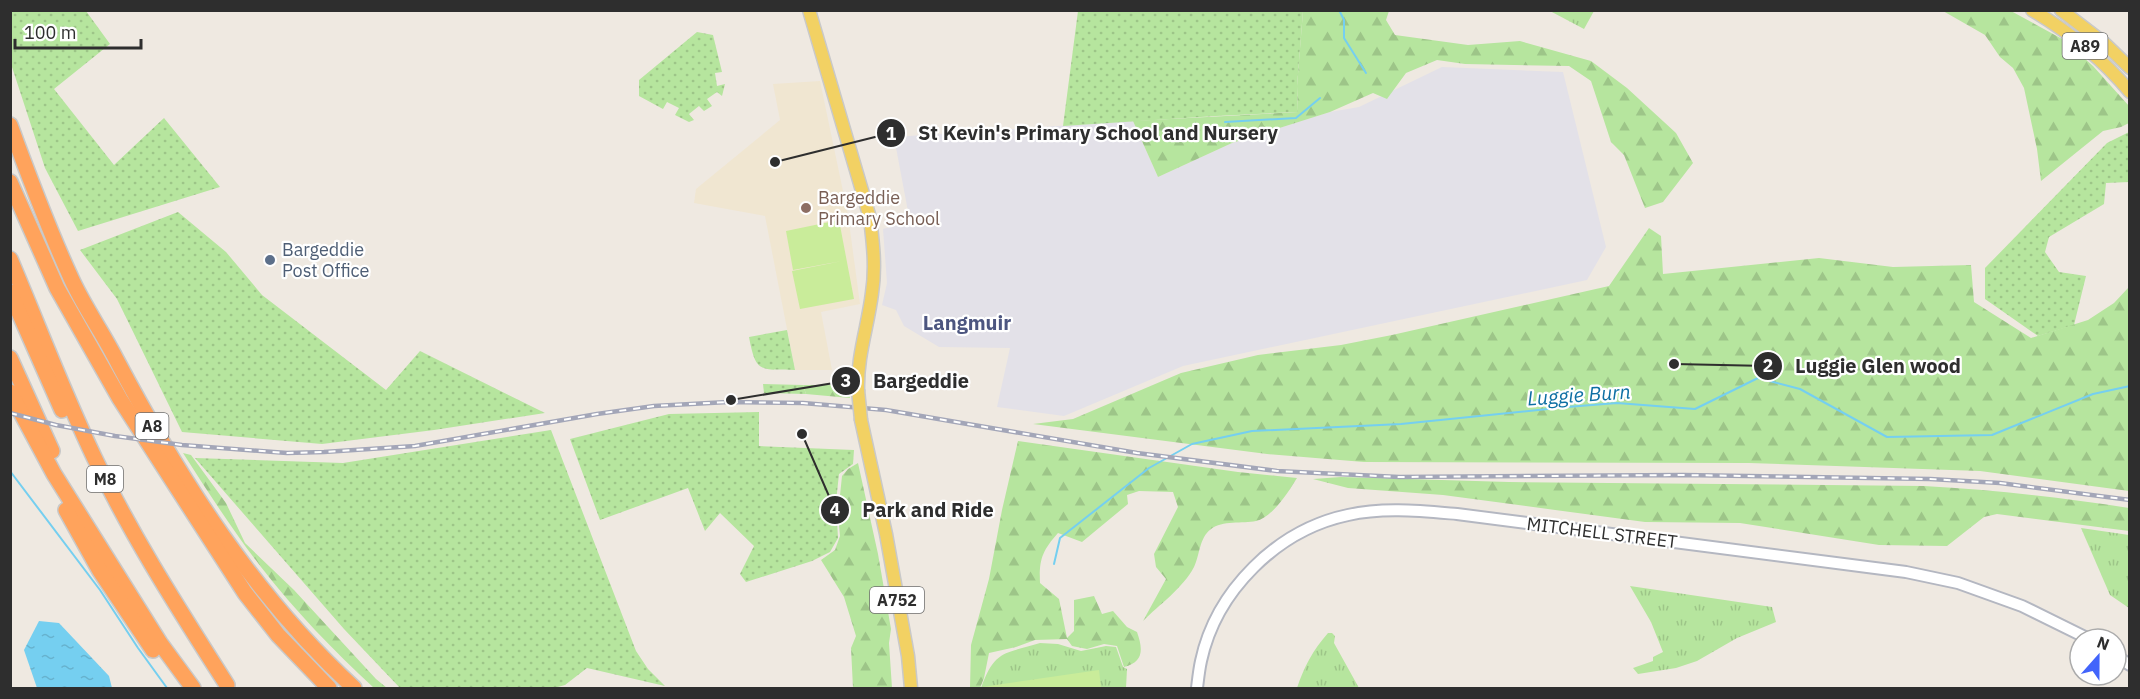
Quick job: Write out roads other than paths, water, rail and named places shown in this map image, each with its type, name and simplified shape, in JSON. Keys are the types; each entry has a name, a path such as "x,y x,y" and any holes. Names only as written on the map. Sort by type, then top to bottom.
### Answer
{"highway":[{"name":"A8","path":"10,125 41,210 72,280 150,423 188,483 252,575 313,647 354,688"},
{"name":"A8","path":"10,182 57,288 126,409 244,593 278,635 329,688"},
{"name":"M8","path":"10,259 67,398 117,503 169,594 229,687"},
{"name":"M8","path":"10,292 53,392 130,546 170,608 229,687"},
{"name":"M8","path":"10,358 62,473 98,542"},
{"name":"M8","path":"10,392 54,474 160,643 193,688"},
{"path":"10,407 100,571 147,642 182,688"}],"main road":[{"name":"A752","path":"809,10 867,207 874,253 872,293 859,357 858,390 861,420 886,534 908,656 911,688"},
{"name":"A89","path":"2032,10 2061,27 2097,56 2130,92"},
{"name":"A89","path":"2061,10 2104,43 2130,68"}],"street":[{"name":"MITCHELL STREET","path":"1197,688 1200,661 1221,609 1234,589 1257,564 1285,541 1299,533 1323,522 1370,512 1412,511 1457,514 1884,568 1958,583 2022,606 2068,629"}],"water":[{"path":"39,621 59,623 109,676 112,688 37,688 24,650"}],"waterway":[{"path":"1339,10 1344,20 1344,38 1366,73"},
{"path":"1225,122 1296,118 1320,98"},
{"name":"Luggie Burn","path":"1054,564 1060,538 1149,468 1192,444 1252,431 1401,424 1617,403 1695,409 1758,378 1800,389 1887,437 1992,435 2093,394 2130,386"},
{"path":"10,471 100,590 167,688"}],"railway":[{"path":"10,413 56,425 115,436 182,445 287,453 415,446 654,406 728,402 803,403 886,410 1137,453 1277,471 1399,477 1683,475 1930,479 2000,483 2130,500"}],"place":[{"name":"St Kevin's Primary School and Nursery","path":"775,162"},
{"name":"Bargeddie Primary School","path":"806,208"},
{"name":"Bargeddie Post Office","path":"270,260"},
{"name":"Luggie Glen wood","path":"1674,364"},
{"name":"Bargeddie","path":"731,400"},
{"name":"Park and Ride","path":"802,434"}],"district":[{"name":"Langmuir","path":"967,323"}]}
